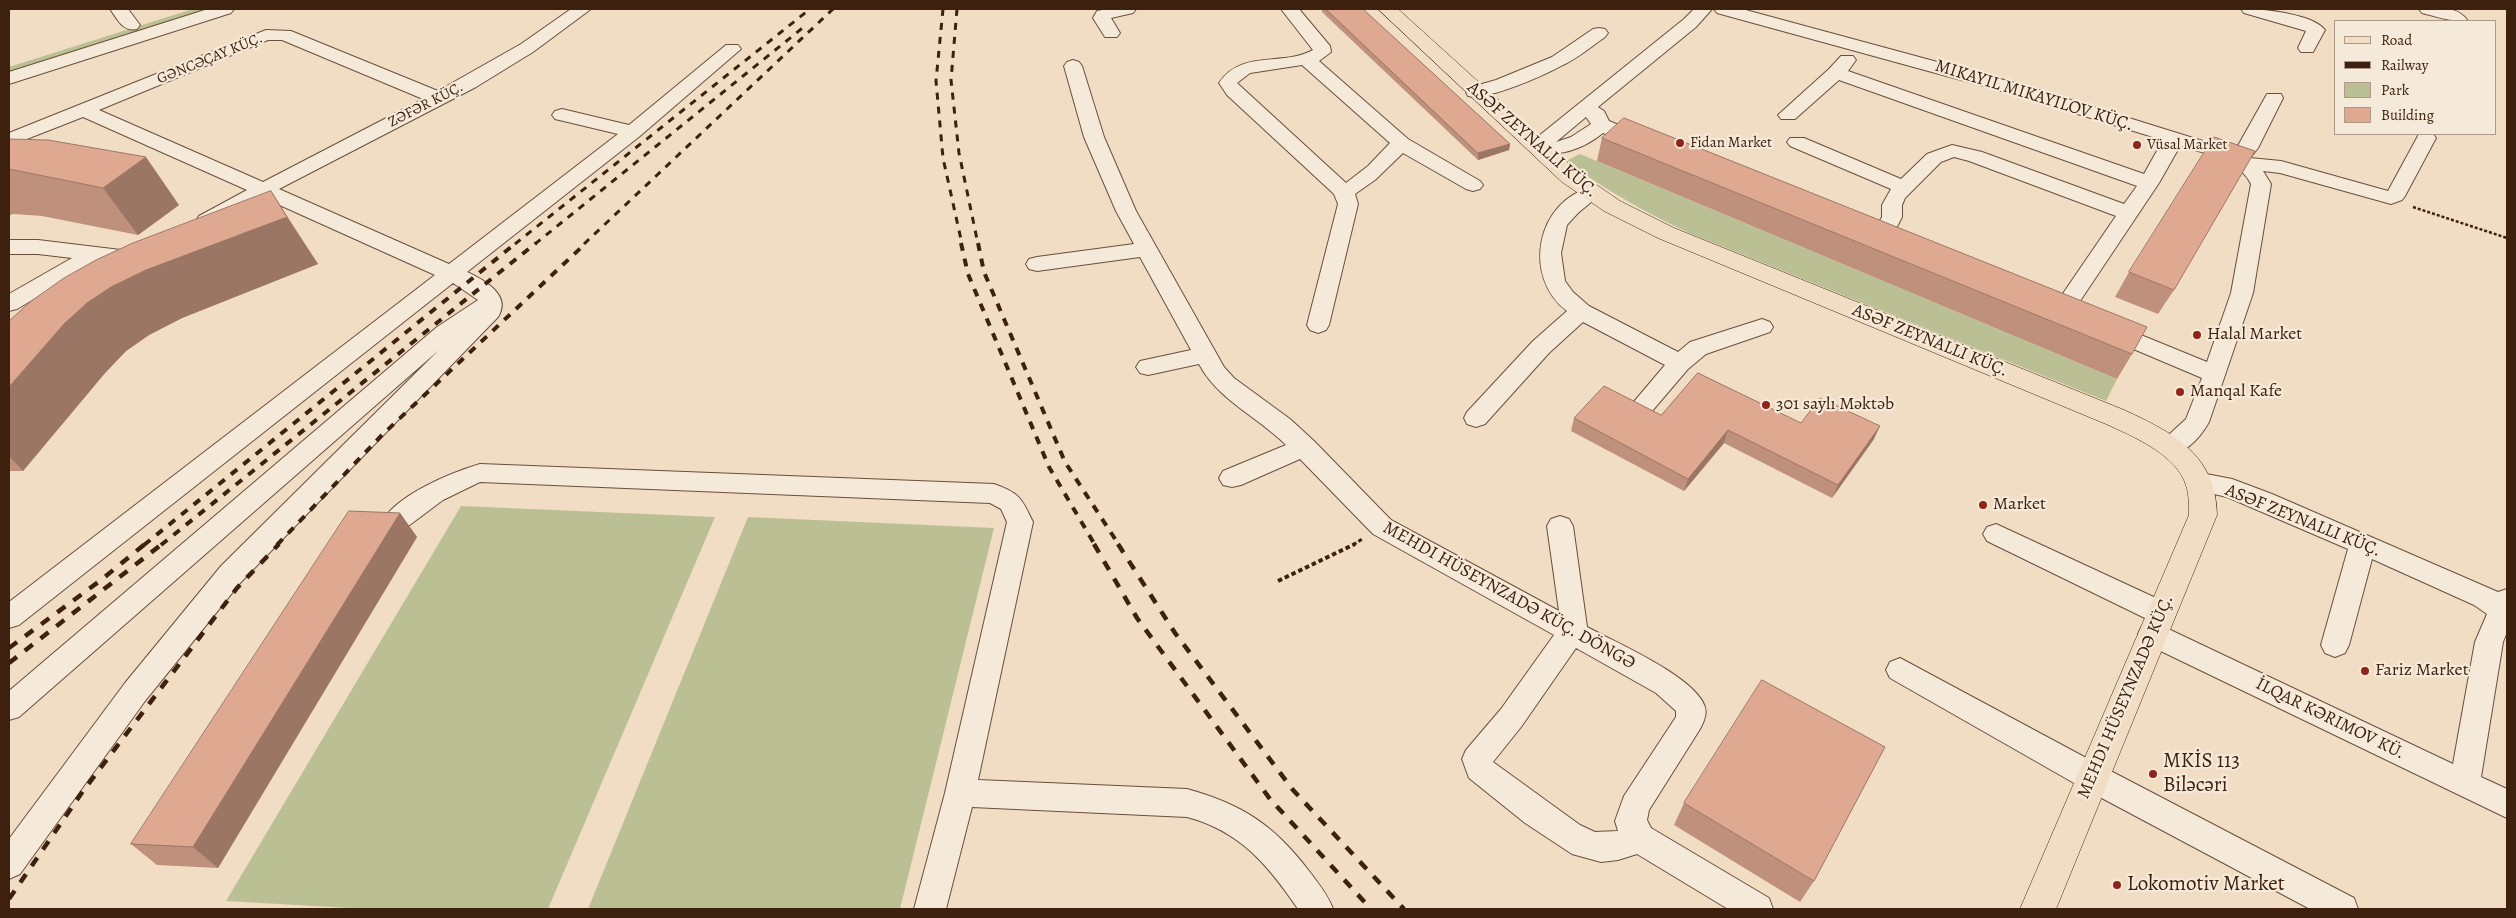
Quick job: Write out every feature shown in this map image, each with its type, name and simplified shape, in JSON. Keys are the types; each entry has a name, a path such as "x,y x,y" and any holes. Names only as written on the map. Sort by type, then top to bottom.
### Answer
{"main road":[{"path":"1387,9 1475,92 1592,194 1637,220 1666,233 2115,417 2149,433 2181,456 2200,482"},
{"name":"MEHDI HÜSEYNZADƏ KÜÇ.","path":"2038,909 2203,515 2204,501 2200,482"}],"street":[{"path":"119,9 131,25"},
{"path":"9,63 182,9"},
{"path":"9,78 217,32 225,9"},
{"path":"1111,32 1102,18 1103,15 1127,9"},
{"path":"1290,9 1321,46 1322,52 1306,60 1245,68 1235,72 1228,83 1234,91 1344,192 1348,204 1318,325"},
{"path":"1537,147 1690,23 1703,9"},
{"path":"1723,9 2019,90 2174,138 2243,162 2281,167 2391,198 2394,196 2426,138"},
{"path":"2250,9 2312,26 2316,30 2307,48"},
{"path":"2428,9 2448,13 2458,20"},
{"name":"ZƏFƏR KÜÇ.","path":"187,233 262,190 440,99 493,69 568,13"},
{"name":"GƏNCƏÇAY KÜÇ.","path":"9,140 84,110 217,32 266,36 284,35 440,99"},
{"path":"1475,92 1503,84 1558,61 1599,33"},
{"path":"1788,116 1836,73 1859,47"},
{"path":"9,617 633,132 732,49"},
{"path":"1306,60 1401,143 1473,185"},
{"name":"MEHDI HÜSEYNZADƏ KÜÇ. DÖNGƏ","path":"1073,66 1094,137 1126,211 1215,372 1226,384 1263,410 1305,447 1382,527 1666,684 1682,696 1691,708 1690,720 1635,806 1631,821 1640,838"},
{"path":"1836,73 2148,183"},
{"path":"2243,162 2248,148 2274,98"},
{"path":"1586,108 1597,115 1601,125 1664,150"},
{"path":"9,864 134,692 231,574 480,324 490,312 491,303 489,295 452,274 84,110"},
{"path":"562,115 633,132"},
{"path":"1537,147 1566,148 1580,141 1601,125"},
{"path":"2174,138 2068,313 2215,374"},
{"path":"1798,142 1902,187"},
{"path":"1344,192 1364,182 1401,143"},
{"path":"1881,237 1892,217 1892,205 1902,187 1939,155 1952,151 1962,152 2129,213"},
{"path":"2171,447 2189,432 2197,422 2242,293 2261,193 2261,184 2258,176 2243,162"},
{"path":"1592,194 1575,204 1557,222 1550,253 1550,274 1557,289 1567,302 1580,311 1680,363"},
{"path":"9,248 38,247 129,258 162,247"},
{"path":"1037,264 1147,249"},
{"path":"9,304 96,253"},
{"path":"9,596 452,274"},
{"path":"9,708 445,332 491,303"},
{"path":"1476,418 1541,347 1580,311"},
{"path":"1644,404 1680,363 1698,348 1762,328"},
{"path":"1148,367 1206,355"},
{"path":"1232,478 1305,447"},
{"path":"394,523 429,494 454,481 480,473 994,494 1011,503 1020,522 960,792 930,909"},
{"path":"2200,482 2232,489 2484,596 2506,608 2489,642 2465,784"},
{"path":"1560,526 1574,622 1572,632 1511,718 1477,759 1480,769 1570,837 1593,847 1615,847 1640,838 1757,909"},
{"name":"İLQAR KƏRIMOV KÜ.","path":"1996,534 2156,624 2507,804"},
{"path":"2335,645 2363,544"},
{"path":"1900,670 2092,777 2342,909"},
{"path":"960,792 1187,803 1212,808 1240,822 1260,838 1276,854 1317,909"}],"path":[{"path":"2391,198 2418,209 2507,238"},
{"path":"1278,581 1349,548 1382,527"}],"green space":[{"path":"193,9 213,9 9,74 9,67"},
{"path":"1580,154 2117,379 2106,401 1689,233 1595,182 1566,161"},
{"path":"461,506 715,517 548,909 366,909 226,901"},
{"path":"748,517 994,528 900,909 588,909"}],"building":[{"path":"1326,9 1363,9 1510,144 1478,153"},
{"path":"1624,118 2147,327 2132,354 1602,138"},
{"path":"2214,137 2255,151 2174,290 2129,272"},
{"path":"9,139 48,140 146,157 103,188 9,169"},
{"path":"271,191 287,217 146,270 111,287 87,303 64,324 9,387 9,321 30,302 64,278 96,260 133,243"},
{"path":"1698,373 1801,423 1820,398 1880,426 1838,485 1728,430 1688,479 1574,418 1604,386 1661,415"},
{"path":"349,511 400,513 193,847 131,844"},
{"path":"1762,680 1885,747 1814,881 1684,803"}],"railway":[{"path":"515,244 810,9"},
{"path":"584,244 833,9"},
{"path":"943,9 936,81 943,158 962,244"},
{"path":"957,9 951,80 959,153 978,244"},
{"path":"535,244 805,26"},
{"path":"144,545 516,243"},
{"path":"161,545 536,243"},
{"path":"277,545 381,436 586,243"},
{"path":"961,243 968,274 1049,467 1095,545"},
{"path":"978,243 984,272 1065,462 1119,545"},
{"path":"9,648 101,580 145,544"},
{"path":"9,663 162,544"},
{"path":"9,899 83,791 237,588 279,544"},
{"path":"1094,544 1137,618 1270,799 1371,909"},
{"path":"1118,544 1175,633 1293,790 1404,909"}],"place":[{"name":"Fidan Market","path":"1680,143"},
{"name":"Vüsal Market","path":"2137,145"},
{"name":"Halal Market","path":"2197,335"},
{"name":"Manqal Kafe","path":"2180,392"},
{"name":"301 saylı Məktəb","path":"1766,405"},
{"name":"Market","path":"1983,505"},
{"name":"Fariz Market","path":"2365,671"},
{"name":"MKİS 113 Biləcəri","path":"2153,774"},
{"name":"Lokomotiv Market","path":"2117,885"}]}
